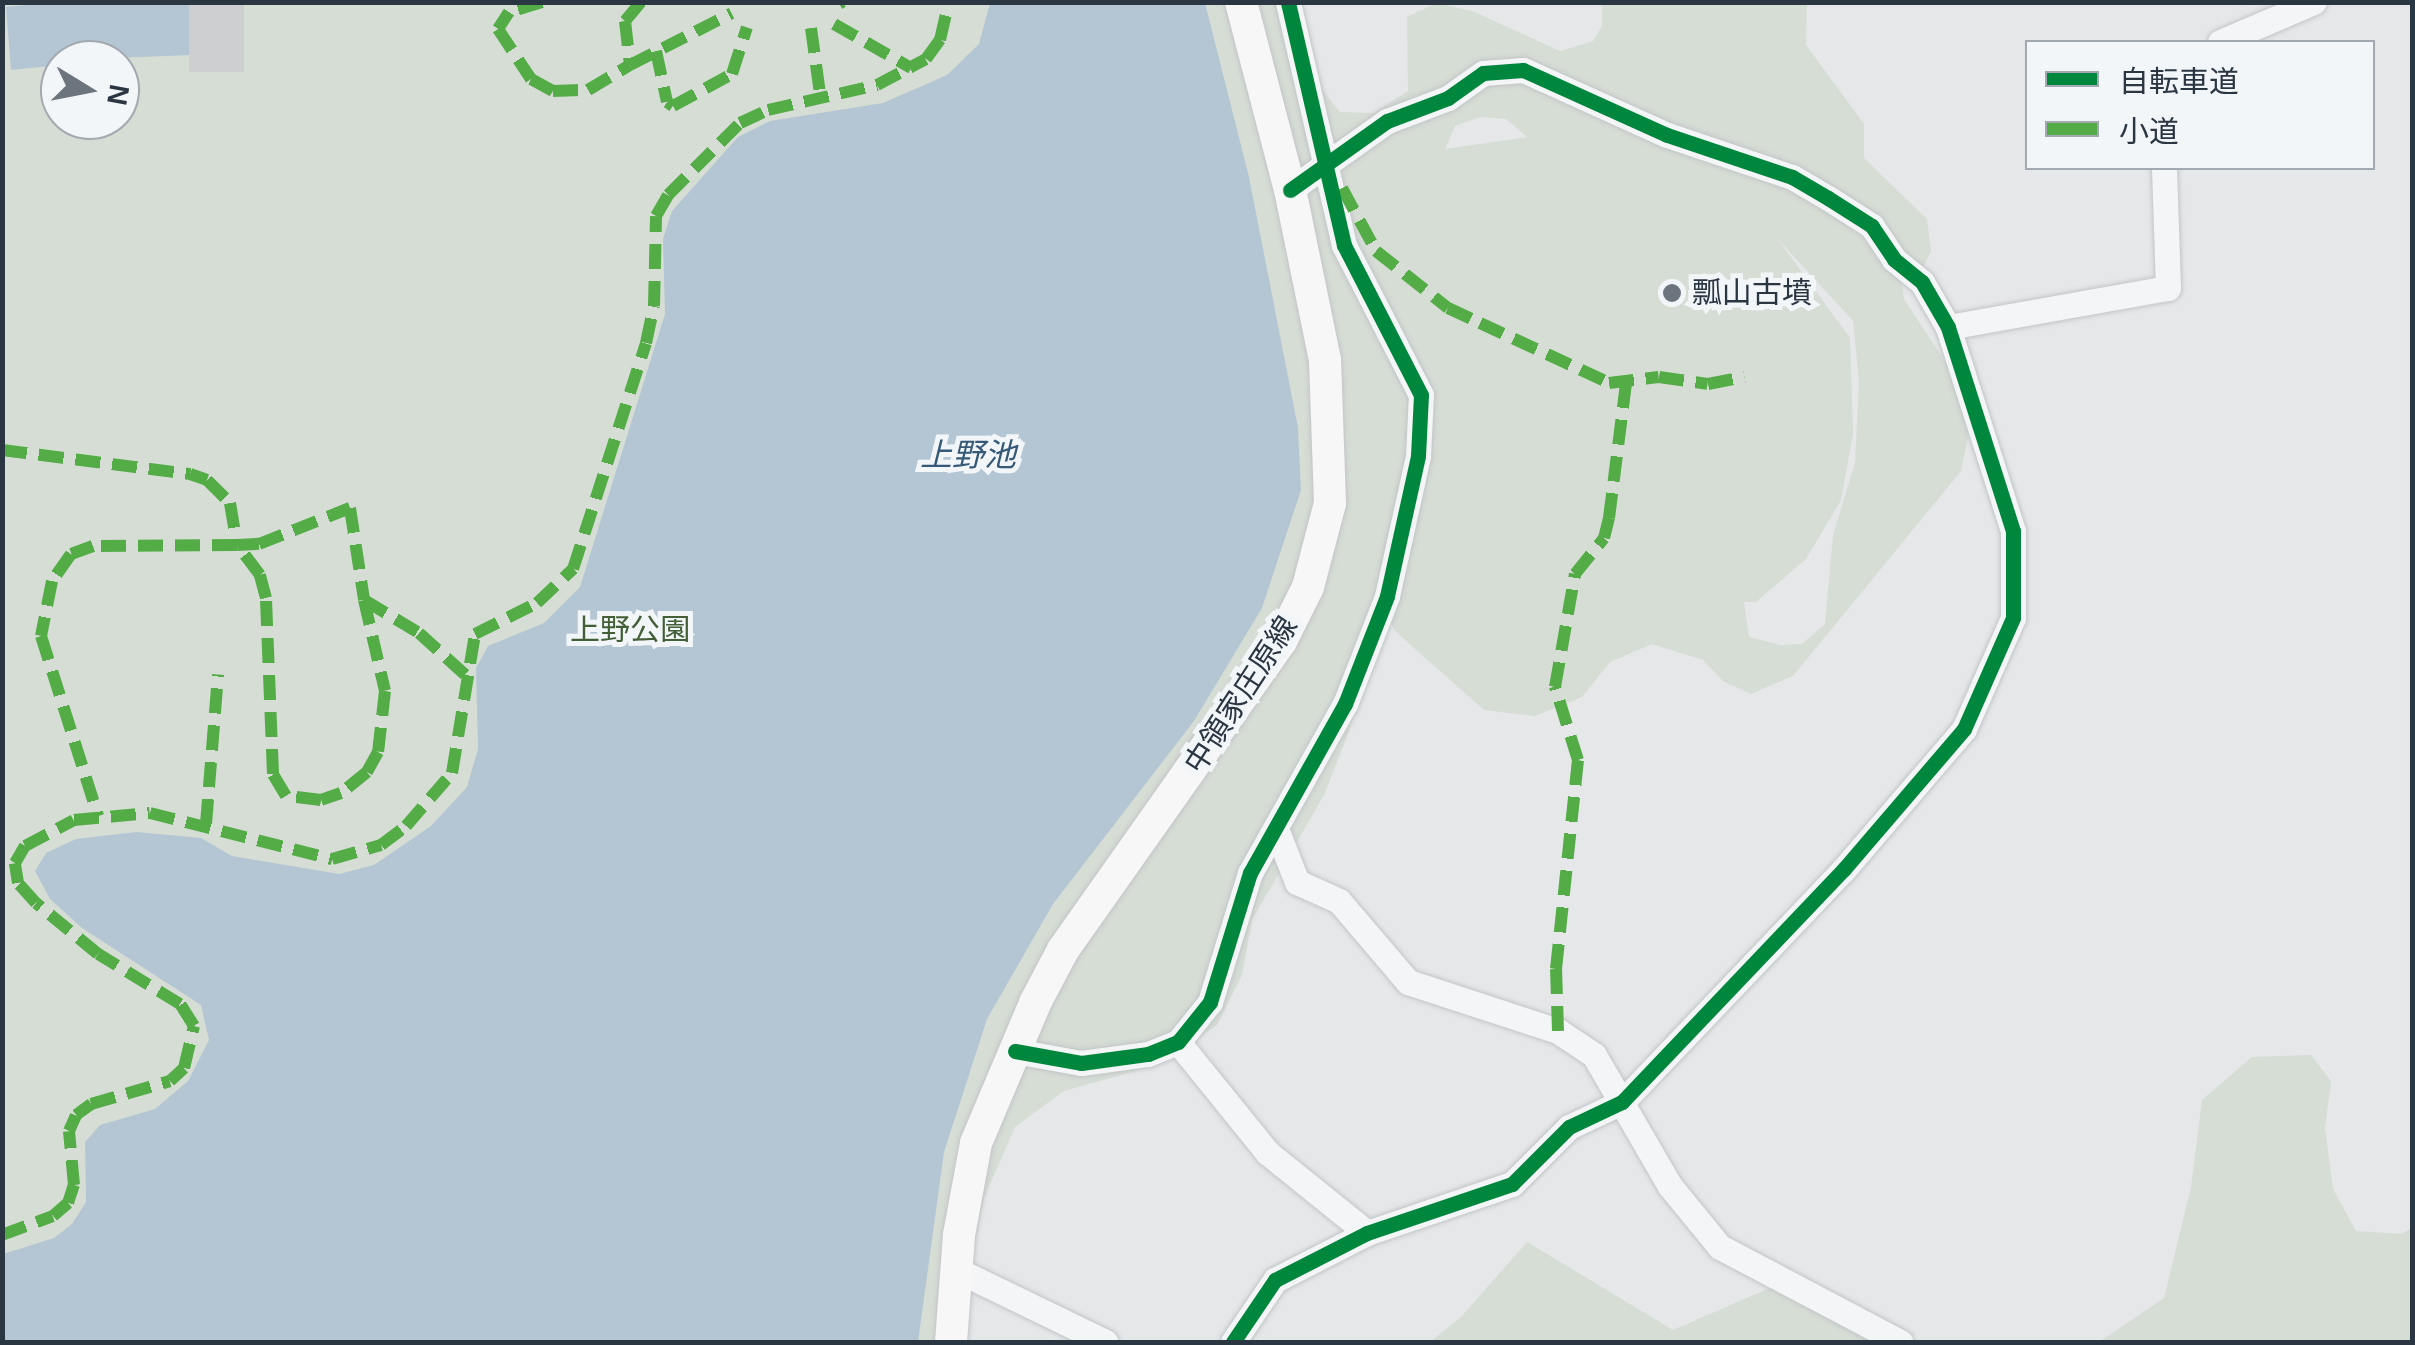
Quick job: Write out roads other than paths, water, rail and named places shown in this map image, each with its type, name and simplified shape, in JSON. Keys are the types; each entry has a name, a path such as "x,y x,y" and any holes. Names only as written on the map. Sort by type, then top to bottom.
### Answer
{"main road":[{"name":"中領家庄原線","path":"951,1342 957,1270 976,1143 1015,1050 1063,950 1226,724 1308,587 1330,503 1325,360 1290,190 1241,2"}],"street":[{"path":"1015,1050 1118,1062 1178,1042 1210,1002 1250,873 1277,832 1345,704 1378,624 1420,440 1421,395 1344,245 1288,2"},
{"path":"2225,40 2314,2"},
{"path":"1233,1342 1275,1280 1367,1233 1512,1184 1570,1127 1622,1102 1794,924 1964,729 1999,661 2013,618 2013,531 1948,327 1922,282 1894,259 1872,226 1828,198 1792,177 1668,136 1522,70 1483,74 1448,98 1387,121 1327,168 1290,190"},
{"path":"1948,327 2168,288 2164,170"},
{"path":"1277,832 1297,882 1338,902 1408,982 1558,1031 1594,1054 1670,1186 1720,1247 1900,1342"},
{"path":"1178,1042 1268,1153 1367,1233"},
{"path":"957,1270 1105,1342"}],"water":[{"path":"57,2 189,3 193,55 140,57 140,40 40,40 40,67 11,70 6,7"},
{"name":"上野池","path":"990,3 1205,3 1249,177 1298,428 1301,490 1262,608 1194,721 1053,904 987,1019 944,1152 918,1342 3,1342 3,1254 54,1238 72,1224 86,1202 85,1142 100,1125 155,1109 188,1081 209,1040 201,1005 82,928 50,899 35,871 46,853 76,839 136,832 201,838 232,856 339,874 374,865 431,826 467,787 478,749 476,668 488,646 544,623 580,587 665,314 663,239 672,211 738,137 770,121 883,103 947,75 979,44"}],"place":[{"name":"瓢山古墳","path":"1672,293"}],"park label":[{"name":"上野公園","path":"630,630"}]}
